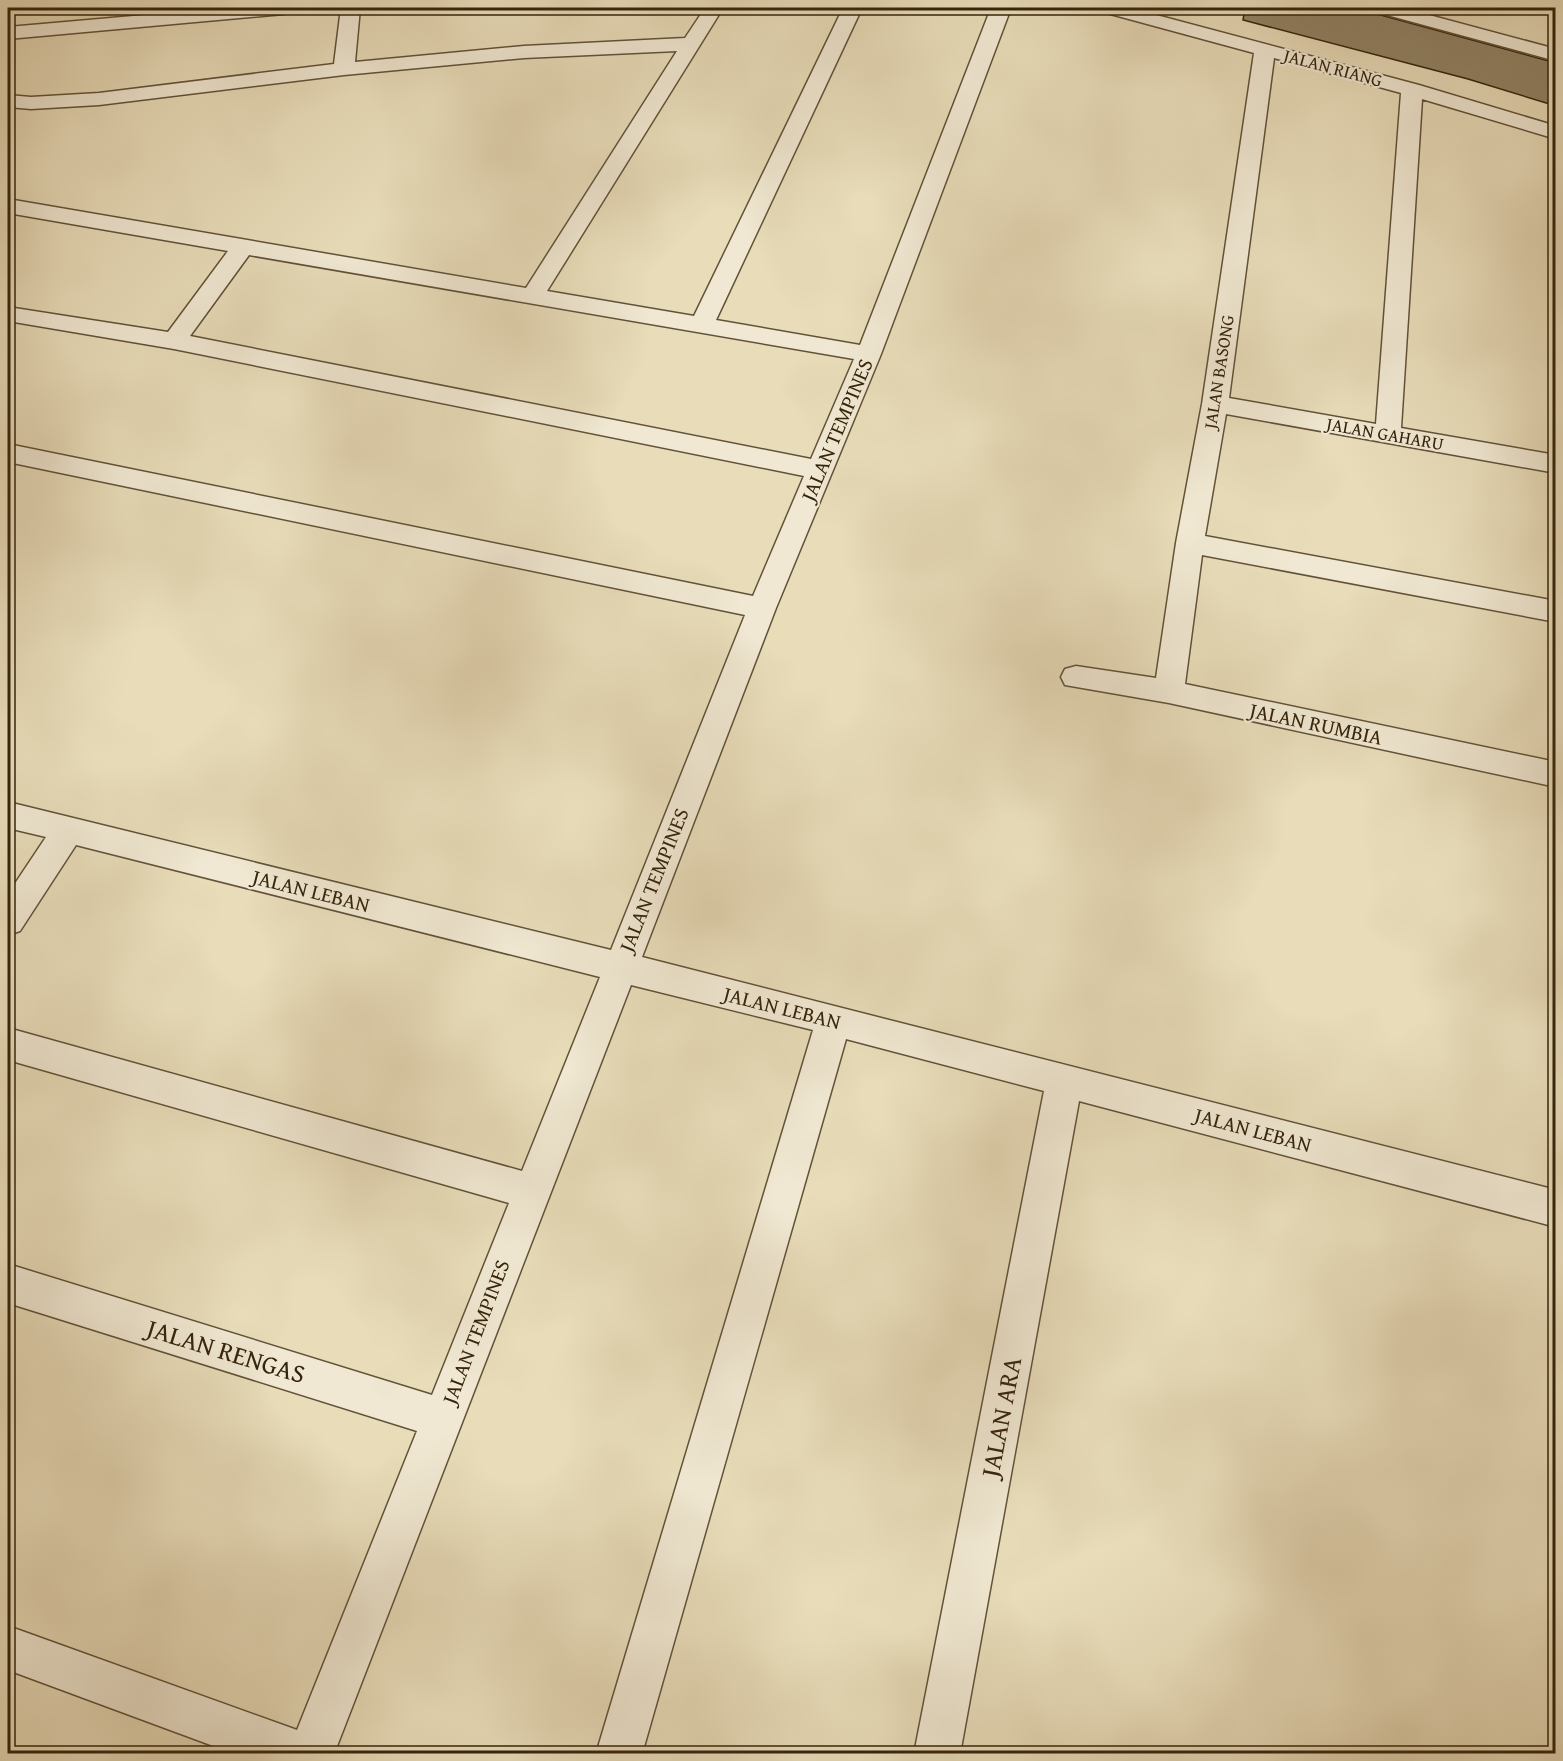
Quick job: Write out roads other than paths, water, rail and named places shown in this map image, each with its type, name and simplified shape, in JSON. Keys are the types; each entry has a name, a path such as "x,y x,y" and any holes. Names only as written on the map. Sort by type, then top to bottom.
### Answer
{"street":[{"path":"8,33 284,8"},
{"path":"344,69 350,8"},
{"path":"533,295 714,8"},
{"path":"701,326 853,8"},
{"name":"JALAN TEMPINES","path":"311,1754 444,1419 530,1191 762,608 869,354 1001,8"},
{"name":"JALAN RIANG","path":"1110,8 1159,14 1265,50 1412,89 1556,133"},
{"path":"1383,8 1556,55"},
{"path":"8,100 31,103 99,99 344,69 524,52 692,44"},
{"name":"JALAN BASONG","path":"1169,692 1190,543 1215,404 1265,50"},
{"path":"1388,435 1412,89"},
{"path":"8,206 869,354"},
{"path":"174,341 242,248"},
{"path":"8,314 174,341 821,470"},
{"name":"JALAN GAHARU","path":"1215,404 1556,464"},
{"path":"8,453 762,608"},
{"path":"1190,543 1556,612"},
{"name":"JALAN RUMBIA","path":"1076,677 1169,692 1556,775"},
{"name":"JALAN LEBAN","path":"8,815 619,969 834,1020 1556,1209"},
{"path":"8,921 69,830"},
{"path":"619,1754 834,1020"},
{"path":"8,1044 530,1191"},
{"name":"JALAN ARA","path":"937,1754 1064,1081"},
{"name":"JALAN RENGAS","path":"8,1283 444,1419"},
{"path":"8,1648 300,1754"}]}
